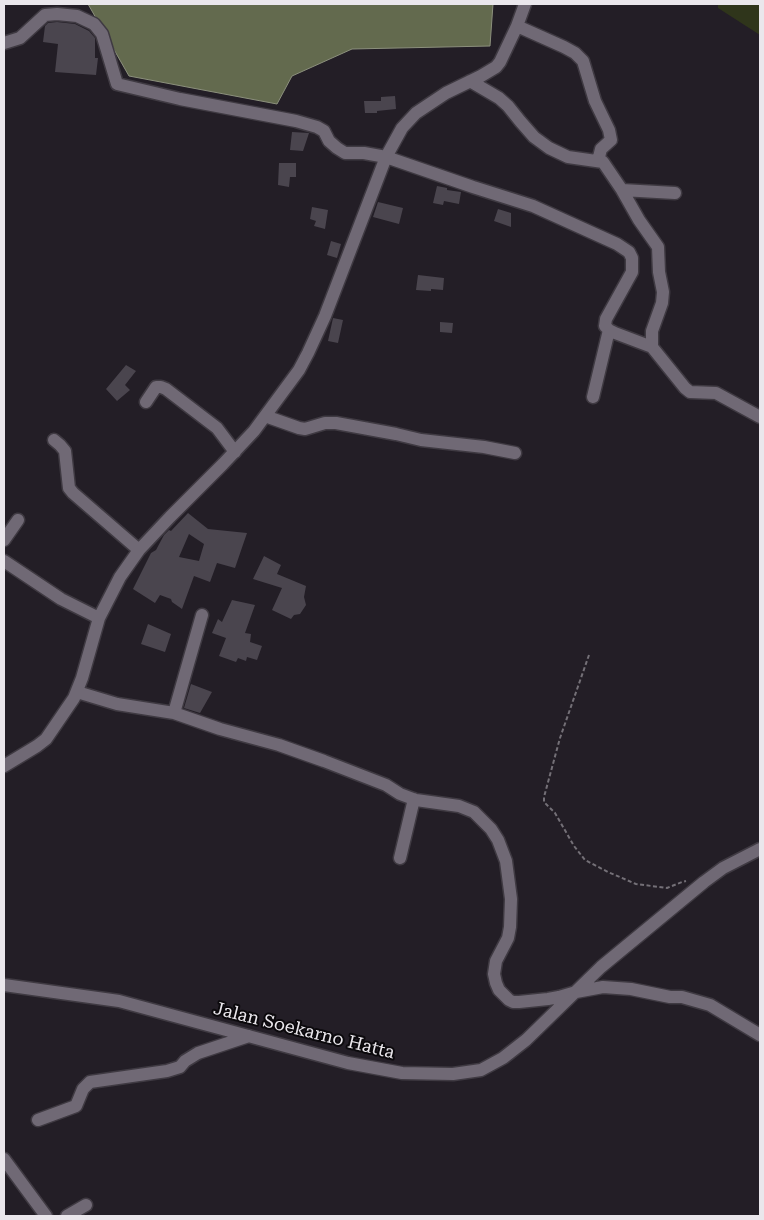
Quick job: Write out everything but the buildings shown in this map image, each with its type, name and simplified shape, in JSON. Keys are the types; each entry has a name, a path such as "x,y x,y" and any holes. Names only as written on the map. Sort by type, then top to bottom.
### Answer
{"street":[{"path":"4,766 46,738 77,692 99,618 120,577 139,550 254,431 299,370 325,316 386,156 402,128 416,113 446,93 492,70 500,62 525,4"},
{"path":"4,43 20,38 45,15 77,16 94,24 102,34 117,84 180,99 296,120 324,131 329,141 345,153 386,156 473,188 533,206 617,244 629,252 632,258 632,272 606,319 605,326 609,330 652,347 690,392 716,393 760,417"},
{"path":"517,26 564,47 575,53 583,61 595,101 609,130 611,140 602,150 598,161"},
{"path":"470,81 504,102 534,137 549,148 568,157 603,162 658,247 659,272 663,292 662,303 652,331 652,347"},
{"path":"622,190 674,193"},
{"path":"593,397 609,330"},
{"path":"146,402 156,387 166,389 217,428 235,452"},
{"path":"265,416 305,429 326,423 336,423 421,440 484,447 515,453"},
{"path":"54,440 65,451 69,488 139,550"},
{"path":"4,540 18,520"},
{"path":"4,561 61,599 99,618"},
{"path":"174,713 202,615"},
{"path":"77,692 117,704 174,713 220,729 279,745 324,761 386,785 400,794 414,799 469,809 491,829 498,840 506,861 512,907 510,927 508,938 496,961 494,974 499,990 509,1000 519,1002 559,998 576,992 603,987 631,989 710,1005 760,1035"},
{"path":"400,858 414,799"},
{"name":"Jalan Soekarno Hatta","path":"4,985 119,1001 357,1064 402,1073 453,1074 481,1070 503,1058 526,1040 601,967 704,882 723,868 760,849"},
{"path":"38,1120 76,1106 83,1088 90,1082 167,1071 180,1067 185,1061 198,1053 249,1036"},
{"path":"4,1159 46,1216"},
{"path":"67,1216 86,1205"}],"path":[{"path":"589,655 560,738 544,802 554,813 574,846 586,860 608,872 636,884 667,888 682,882 704,882"}],"shaded area":[{"path":"88,4 493,4 490,46 352,49 292,76 277,104 129,76"},
{"path":"718,4 760,4 760,35 718,8"}]}
